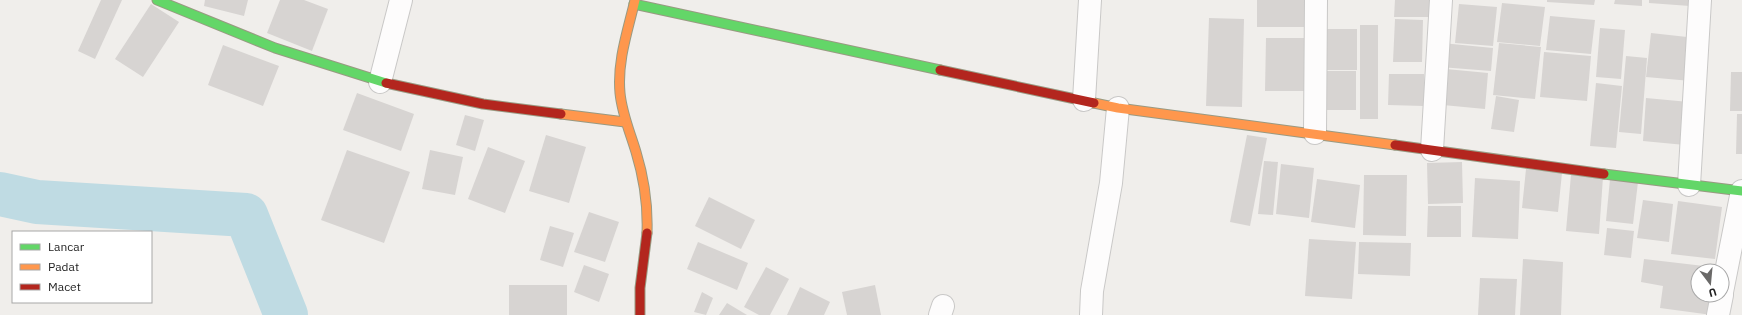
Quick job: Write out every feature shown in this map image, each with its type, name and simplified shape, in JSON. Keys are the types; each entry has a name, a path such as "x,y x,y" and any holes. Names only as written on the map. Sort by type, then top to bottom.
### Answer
{"street":[{"path":"157,0 276,48 380,82 483,104 625,122"},
{"path":"380,82 401,0"},
{"path":"1084,100 1090,0"},
{"path":"1315,133 1316,0"},
{"path":"1432,150 1441,0"},
{"path":"1689,185 1700,0"},
{"path":"640,315 640,282 647,237 647,206 638,161 625,122 620,94 620,68 635,2 1118,108 1742,191 1728,263"},
{"path":"1091,315 1092,291 1110,183 1118,108"},
{"path":"1718,315 1720,303"}],"building":[{"path":"101,0 122,0 95,59 78,51"},
{"path":"205,0 248,0 244,16 204,6"},
{"path":"280,0 304,0 328,9 312,51 267,33"},
{"path":"1257,0 1312,0 1312,27 1257,27"},
{"path":"1395,0 1432,0 1431,17 1394,17"},
{"path":"1547,0 1595,0 1594,5 1547,2"},
{"path":"1615,0 1642,0 1642,6 1614,4"},
{"path":"1649,0 1691,0 1690,6 1649,3"},
{"path":"1502,3 1545,7 1540,46 1497,42"},
{"path":"151,4 179,22 143,77 115,59"},
{"path":"1459,4 1497,7 1493,46 1455,43"},
{"path":"1550,16 1595,20 1591,54 1546,50"},
{"path":"1209,18 1244,19 1242,107 1206,106"},
{"path":"1395,19 1423,20 1422,62 1393,62"},
{"path":"1360,25 1378,25 1378,119 1360,119"},
{"path":"1600,28 1625,30 1621,79 1596,77"},
{"path":"1320,29 1357,29 1357,70 1320,70"},
{"path":"1651,33 1696,38 1691,81 1646,77"},
{"path":"1266,38 1313,38 1313,91 1265,91"},
{"path":"1442,43 1493,48 1491,71 1440,67"},
{"path":"1499,43 1541,47 1535,99 1493,95"},
{"path":"223,45 279,66 263,106 208,85"},
{"path":"1544,52 1591,56 1587,101 1540,97"},
{"path":"1626,56 1647,58 1641,134 1619,132"},
{"path":"1446,69 1488,73 1485,109 1443,105"},
{"path":"1322,71 1356,71 1356,110 1322,110"},
{"path":"1731,72 1742,72 1742,111 1730,111"},
{"path":"1389,74 1424,74 1424,106 1388,105"},
{"path":"1596,83 1622,86 1616,148 1590,146"},
{"path":"357,93 414,114 401,151 343,130"},
{"path":"1496,96 1519,100 1514,132 1491,129"},
{"path":"1646,98 1689,102 1685,145 1643,141"},
{"path":"1737,114 1742,114 1742,154 1736,154"},
{"path":"465,115 484,120 475,151 456,145"},
{"path":"546,135 586,147 569,203 529,191"},
{"path":"1247,135 1267,138 1250,226 1230,222"},
{"path":"488,147 525,161 505,213 468,199"},
{"path":"347,150 410,172 384,243 321,220"},
{"path":"430,150 463,157 455,195 422,189"},
{"path":"1264,161 1278,162 1273,215 1258,214"},
{"path":"1462,162 1463,203 1428,204 1427,163"},
{"path":"1281,164 1314,168 1309,218 1276,214"},
{"path":"1526,169 1562,173 1558,212 1522,208"},
{"path":"1364,175 1407,175 1406,236 1363,235"},
{"path":"1571,175 1603,177 1599,234 1566,231"},
{"path":"1475,178 1520,181 1518,239 1472,237"},
{"path":"1317,179 1360,185 1355,228 1311,222"},
{"path":"1610,179 1638,182 1633,224 1606,221"},
{"path":"709,197 755,220 741,249 695,226"},
{"path":"1643,200 1673,204 1669,242 1637,238"},
{"path":"1678,201 1722,207 1715,259 1671,254"},
{"path":"1428,206 1461,206 1461,237 1427,237"},
{"path":"589,212 619,222 605,262 574,252"},
{"path":"550,226 574,233 563,267 540,260"},
{"path":"1607,228 1634,231 1631,258 1604,255"},
{"path":"1309,239 1356,242 1352,299 1305,296"},
{"path":"698,242 748,263 737,290 687,269"},
{"path":"1359,242 1411,243 1410,276 1358,274"},
{"path":"1523,259 1563,262 1561,315 1520,315"},
{"path":"1644,259 1690,264 1690,303 1715,303 1712,315 1660,308 1663,286 1641,282"},
{"path":"584,265 609,274 599,302 574,292"},
{"path":"766,267 789,279 770,315 759,315 744,307"},
{"path":"1480,278 1517,279 1515,315 1478,315"},
{"path":"509,285 567,285 567,315 509,315"},
{"path":"875,285 881,315 847,315 842,292"},
{"path":"800,287 830,302 824,315 787,315"},
{"path":"702,292 713,298 706,315 694,312"},
{"path":"727,303 747,315 719,315"}],"waterway":[{"path":"0,194 37,202 246,215 286,315"}],"traffic: fast":[{"path":"157,0 275,48 386,83"},
{"path":"634,4 940,70"},
{"path":"1604,174 1742,191"}],"traffic: slow":[{"path":"635,0 626,34 619,81 624,116 639,162 643,182 647,213 647,233"},
{"path":"1094,103 1118,108 1395,145"},
{"path":"561,114 625,122"}],"traffic: jam":[{"path":"940,70 1094,103"},
{"path":"386,83 483,104 561,114"},
{"path":"1395,145 1604,174"},
{"path":"640,315 640,288 647,233"}]}
